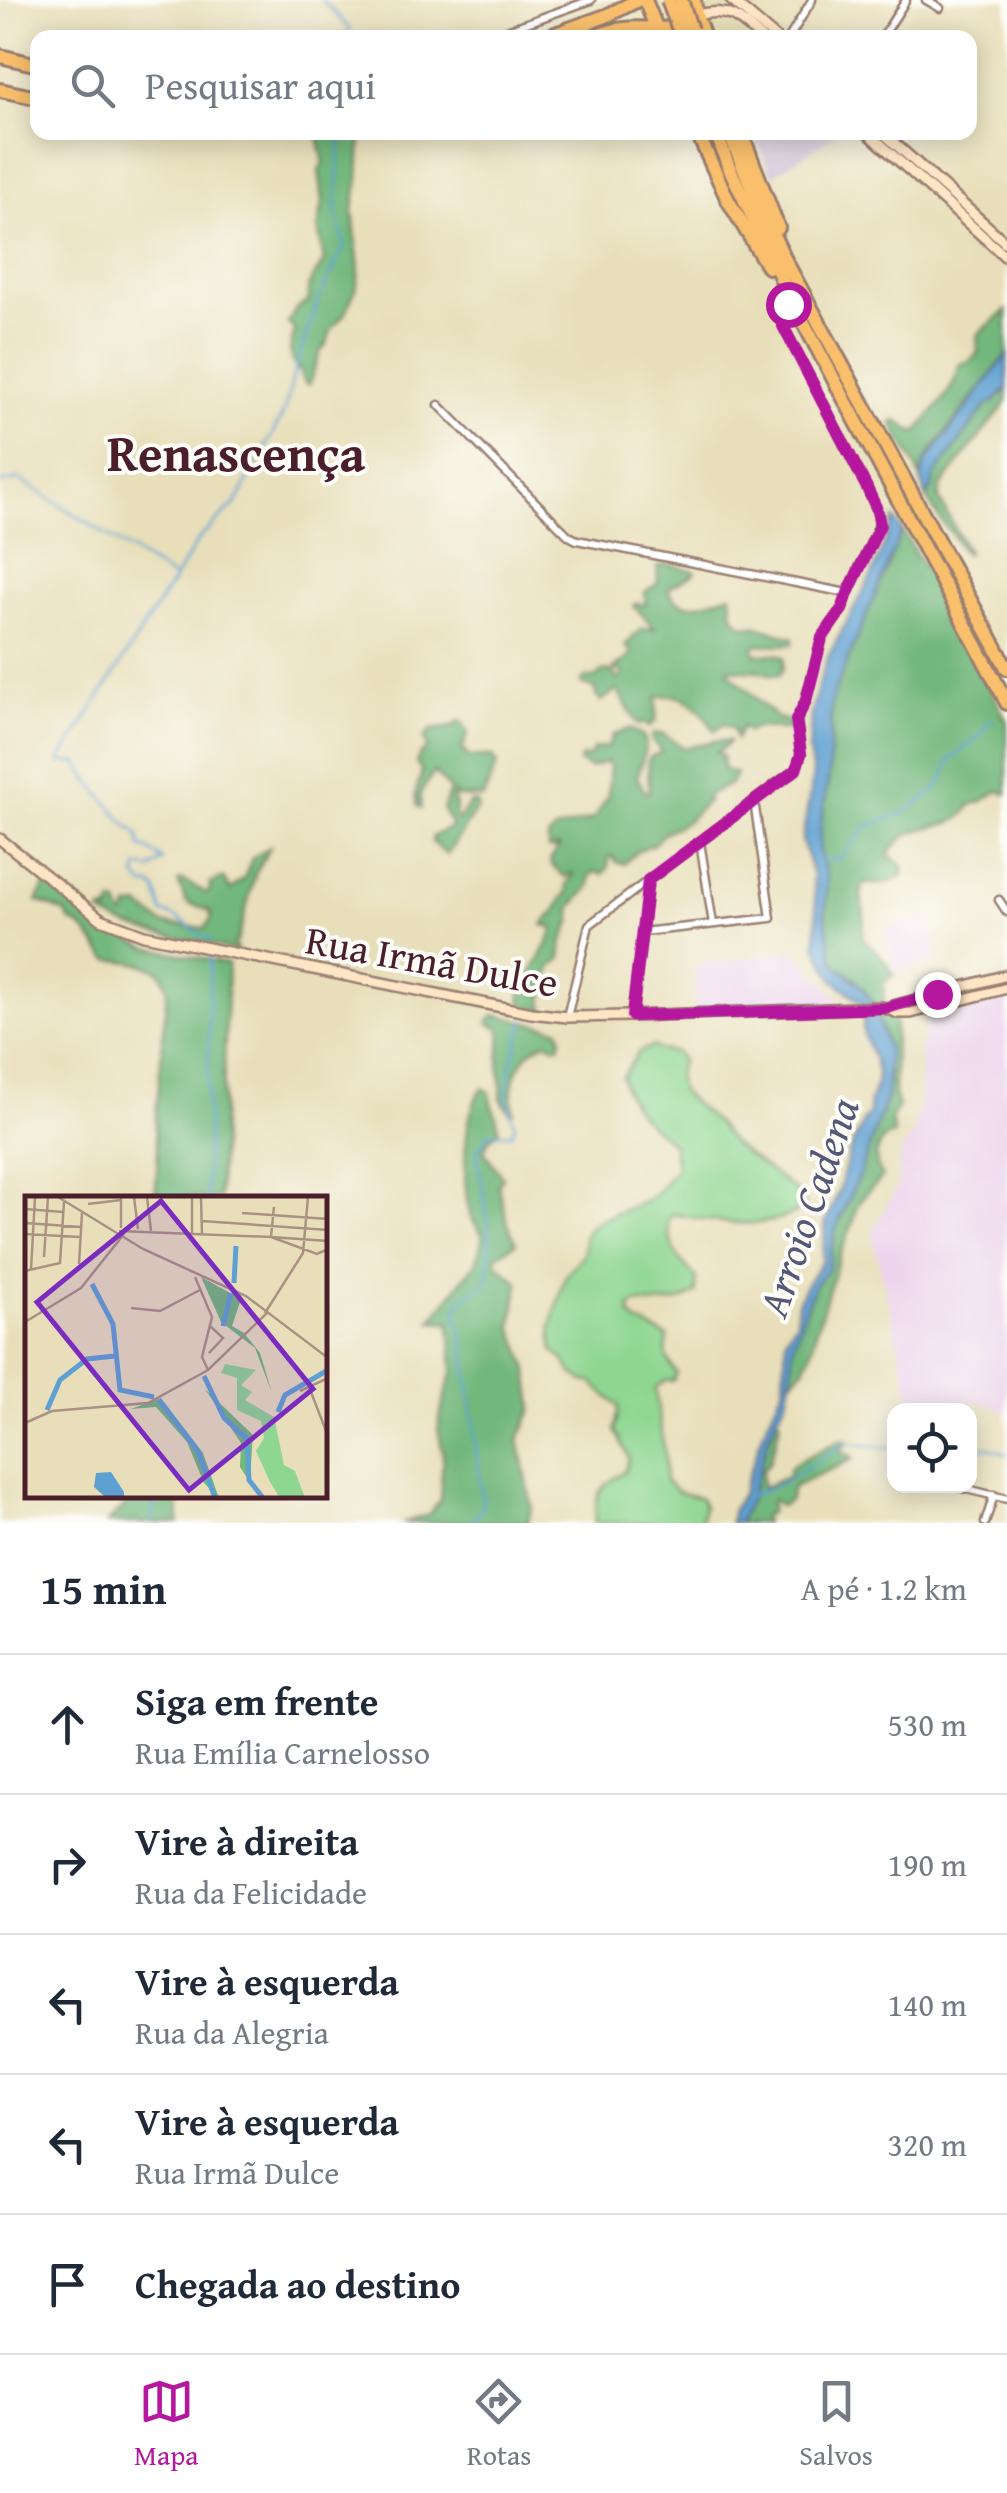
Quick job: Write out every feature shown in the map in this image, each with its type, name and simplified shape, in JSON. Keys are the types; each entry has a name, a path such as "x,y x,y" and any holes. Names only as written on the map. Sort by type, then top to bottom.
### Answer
{"highway":[{"path":"567,30 641,0 656,30"},
{"path":"668,0 684,30"},
{"path":"681,0 686,30"},
{"path":"667,30 690,22 695,7"},
{"path":"616,30 644,27 651,30"},
{"path":"0,56 30,63"},
{"path":"0,90 30,96"},
{"path":"701,140 728,200 790,298"},
{"path":"719,140 790,298 1007,703"},
{"path":"732,140 786,262 1007,668"},
{"path":"744,140 784,243 786,262"}],"street":[{"path":"507,30 591,0"},
{"path":"731,0 767,30"},
{"path":"794,30 812,0"},
{"path":"887,30 906,0"},
{"path":"926,0 940,8"},
{"path":"695,7 732,14 751,30"},
{"path":"876,140 1007,258"},
{"path":"891,140 1007,244"},
{"path":"568,1016 589,926 796,770 801,754 796,720 806,701 822,638 842,609 880,525 866,486 783,326 790,298"},
{"path":"439,405 568,536 848,593"},
{"path":"642,932 771,918 754,801"},
{"name":"Rua Irmã Dulce","path":"0,838 101,919 144,935 532,1013 632,1016 884,1007 1007,975"},
{"path":"700,842 713,925"},
{"path":"632,1016 648,880"},
{"path":"999,900 1007,912"},
{"name":"Rua Irmã Dulce","path":"884,1007 898,1013 927,1010 1007,988"},
{"path":"927,1010 937,994"},
{"path":"977,1491 1007,1498"},
{"path":"985,1523 994,1495"}],"shaded area":[{"path":"756,140 827,140 772,176"},
{"path":"929,917 939,961 895,970 884,928"},
{"path":"794,951 842,1006 695,1009 695,965"},
{"path":"1007,996 1007,1414 990,1404 973,1401 912,1402 872,1233 898,1185 900,1154 914,1131 921,1098 924,1022"}],"green space":[{"path":"319,140 361,140 353,210 357,285 346,312 320,352 309,385 291,359 295,331 288,323 296,309 309,301 308,286 324,261 318,228 323,203 319,170 324,163"},
{"path":"1007,310 1007,354 933,449 923,465 921,480 892,423 897,421 916,433 948,393 959,365 978,353 977,335"},
{"path":"1007,388 1007,402 941,486 939,499 966,554 926,496 934,477 987,404"},
{"path":"902,530 963,631 1007,722 1007,794 997,791 971,805 953,821 909,834 889,855 903,866 903,875 884,884 864,882 863,939 880,954 894,975 883,983 884,1001 873,1004 855,978 833,959 825,915 826,874 820,855 820,831 829,774 831,705"},
{"path":"668,564 695,571 668,588 680,602 704,603 731,594 733,615 742,625 793,638 793,644 754,647 755,654 784,657 779,675 729,669 728,672 777,718 794,722 794,728 758,727 748,731 742,727 736,739 733,728 723,724 715,731 692,703 677,696 657,697 656,721 650,726 639,725 616,690 602,701 595,689 581,684 584,678 595,678 603,671 614,672 616,679 623,674 614,669 631,655 625,646 641,629 655,629 635,604 646,604 645,592 658,583 657,567"},
{"path":"460,721 467,734 462,749 469,757 492,757 497,764 483,798 457,797 455,793 453,796 455,818 459,820 470,803 475,802 478,807 447,855 432,842 433,836 452,827 443,810 450,790 434,772 420,794 421,808 417,806 415,795 422,771 416,763 428,748 424,739 431,730 452,727"},
{"path":"629,729 646,741 637,777 645,792 649,792 648,760 660,753 652,741 653,734 663,734 685,748 729,741 716,752 722,756 723,768 736,773 734,779 706,797 708,800 688,820 664,833 654,844 637,851 624,864 609,857 603,874 595,872 590,876 590,886 571,908 572,920 561,959 550,969 544,1010 522,1005 521,994 552,935 553,927 543,925 568,892 566,885 574,874 565,877 553,867 550,860 559,847 548,849 548,838 555,830 594,819 608,796 610,765 607,762 589,768 579,762 580,758 591,756 593,749 608,747 613,735"},
{"path":"270,847 255,874 234,943 238,953 133,928 100,913 109,913 112,904 117,903 123,916 128,908 139,906 164,924 205,928 211,914 187,903 178,882 183,880 206,893 210,884 223,878 230,890 244,879 252,858"},
{"path":"46,884 98,925 146,947 228,964 219,1196 155,1196 155,1128 167,988 161,973 143,965 109,960 65,912 37,901"},
{"path":"875,1010 895,1020 894,1095 898,1106 891,1120 894,1135 879,1145 877,1164 882,1177 857,1206 810,1356 792,1380 792,1347 816,1283 828,1270 835,1231 887,1096 889,1073"},
{"path":"495,1015 559,1029 562,1038 559,1046 547,1042 537,1046 523,1061 514,1080 511,1114 501,1098 501,1032 489,1024"},
{"path":"653,1046 676,1052 682,1060 677,1075 680,1091 732,1143 796,1191 806,1205 777,1220 760,1223 673,1214 668,1220 675,1252 696,1277 696,1293 675,1302 637,1303 630,1308 637,1322 668,1337 667,1356 677,1373 673,1381 655,1388 665,1481 678,1492 701,1498 704,1506 700,1523 594,1523 600,1492 624,1472 629,1458 615,1430 619,1407 592,1382 584,1382 572,1373 553,1350 551,1327 565,1277 584,1253 587,1230 599,1220 646,1201 676,1168 673,1144 634,1107 622,1077 639,1052"},
{"path":"483,1088 489,1092 500,1131 489,1139 484,1151 503,1178 498,1185 516,1243 496,1256 497,1264 519,1282 512,1326 528,1369 533,1408 519,1439 532,1508 527,1523 402,1523 428,1515 440,1500 443,1453 438,1429 453,1371 450,1322 431,1321 477,1261 483,1235 470,1215 465,1168 471,1113"},
{"path":"778,1418 781,1422 769,1463 762,1471 762,1488 789,1476 789,1469 797,1462 841,1440 848,1443 842,1453 853,1459 793,1487 789,1501 781,1506 773,1500 771,1512 763,1516 765,1523 738,1523 767,1444"},
{"path":"132,1498 178,1498 179,1523 107,1523"}],"water":[{"path":"1007,354 1007,388 987,405 934,476 926,496 921,480 924,465"},
{"path":"894,519 902,530 831,705 829,774 820,831 820,855 826,874 825,915 833,959 863,987 875,1010 888,1050 887,1096 835,1231 828,1270 816,1283 807,1304 793,1347 788,1396 770,1433 750,1499 738,1523 730,1523 784,1386 786,1337 796,1321 805,1286 822,1262 826,1220 849,1153 869,1114 876,1083 876,1069 864,1036 864,1005 833,979 816,946 813,875 802,841 813,775 809,752 811,714 819,683 828,657 872,575"}],"waterway":[{"path":"322,0 349,30"},
{"path":"211,940 163,913 156,890 151,885 144,886 136,876 139,867 150,870 163,860 141,847 138,834 89,781 78,763 59,762 199,539 237,502 284,412 320,296 345,245 336,214 341,140"},
{"path":"0,483 19,479 174,578"},
{"name":"Arroio Cadena","path":"822,859 839,860 868,826 904,813 928,796 941,784 950,760 993,720"},
{"path":"206,1196 210,957"},
{"path":"471,1523 483,1507 464,1343 456,1315 461,1299 487,1284 489,1234 477,1152 489,1133 511,1134 515,1126 506,1096 525,1020"},
{"path":"750,1496 784,1482 845,1443 887,1447"},
{"path":"977,1448 987,1447 1007,1454"},
{"path":"152,1523 154,1498"}],"district":[{"name":"Renascença","path":"236,453"}],"route":[{"path":"788,304 783,326 866,486 880,525 842,609 822,638 806,701 796,720 801,754 796,770 648,880 632,1016 886,1008 937,994"}]}
